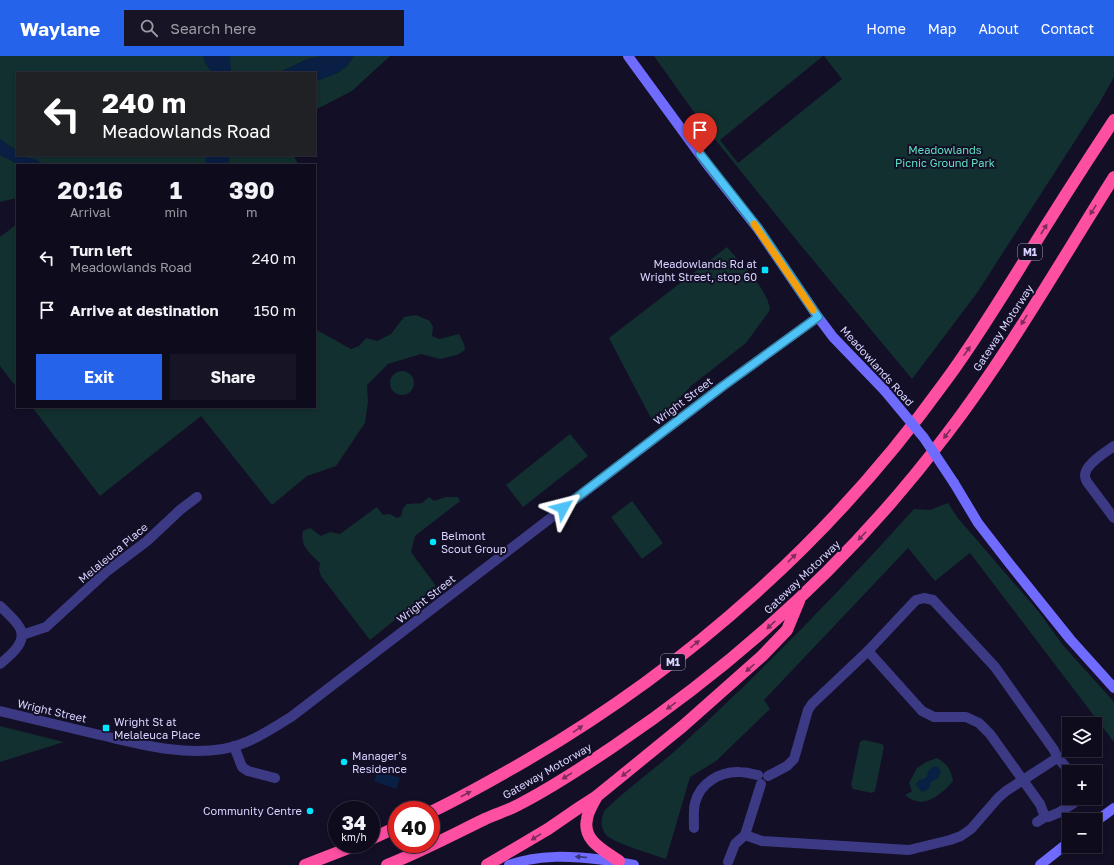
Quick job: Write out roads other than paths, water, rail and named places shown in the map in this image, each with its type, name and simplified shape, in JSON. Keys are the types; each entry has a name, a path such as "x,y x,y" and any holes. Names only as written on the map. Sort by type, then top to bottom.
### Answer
{"highway":[{"name":"Gateway Motorway","path":"440,807 495,779 548,748 616,704 673,662 744,603 825,526 884,460 945,383 976,337 1114,120"},
{"name":"Gateway Motorway","path":"387,865 517,806 592,760 647,724 690,692 758,637 800,598 837,562 888,507 946,436 1009,342 1114,177"},
{"path":"487,865 535,837 597,796 683,726 762,656 787,630 800,598"},
{"path":"597,796 587,819 588,831 594,844 619,861"},
{"path":"305,865 336,853"}],"main road":[{"name":"Meadowlands Road","path":"628,56 709,167 758,228 833,337 885,392 924,438 978,523 1008,563 1070,639 1114,688"},
{"path":"1102,817 1114,808"},
{"path":"1040,865 1062,848"},
{"path":"509,865 527,860 555,856 619,861 634,865"}],"street":[{"name":"Wright Street","path":"0,712 134,743 195,752 224,749 267,732 291,717 717,390 818,317"},
{"path":"1114,446 1090,464 1086,469 1084,476 1114,518"},
{"name":"Melaleuca Place","path":"22,635 46,627 106,572 147,541 180,510 197,497"},
{"path":"694,828 694,805 697,795 709,781 731,772 740,772 762,778 787,766 794,759 808,710 812,704 868,651 916,600 924,598 932,600 995,667 1054,750 1057,758 1065,765"},
{"path":"0,606 19,626 22,635 17,650 0,664"},
{"path":"868,651 922,711 939,717 966,717 979,724 990,734 1040,804 1041,819 1058,813 1071,805"},
{"path":"234,746 242,767 248,771 275,778"},
{"path":"745,835 762,841 909,850 950,840 961,836 971,829 998,798 1057,758"},
{"path":"728,862 735,844 745,835 762,778"}],"water":[{"path":"203,56 230,56 231,72 211,72 205,63"},
{"path":"323,56 353,56 347,66 342,70 316,81 316,72 280,72 308,59"},
{"path":"0,139 16,150 16,156 34,159 42,164 18,164 0,155"},
{"path":"206,156 229,156 228,164 206,164"},
{"path":"934,766 938,767 941,771 938,778 931,782 929,789 922,792 916,785 920,780 926,778 929,770"},
{"path":"378,770 400,778 396,789 374,781"}],"place":[{"name":"Meadowlands Rd at Wright Street, stop 60","path":"765,270"},
{"name":"Belmont Scout Group","path":"433,542"},
{"name":"Wright St at Melaleuca Place","path":"106,728"},
{"name":"Manager's Residence","path":"344,762"},
{"name":"Community Centre","path":"310,811"}],"park label":[{"name":"Meadowlands Picnic Ground Park","path":"945,156"}]}
